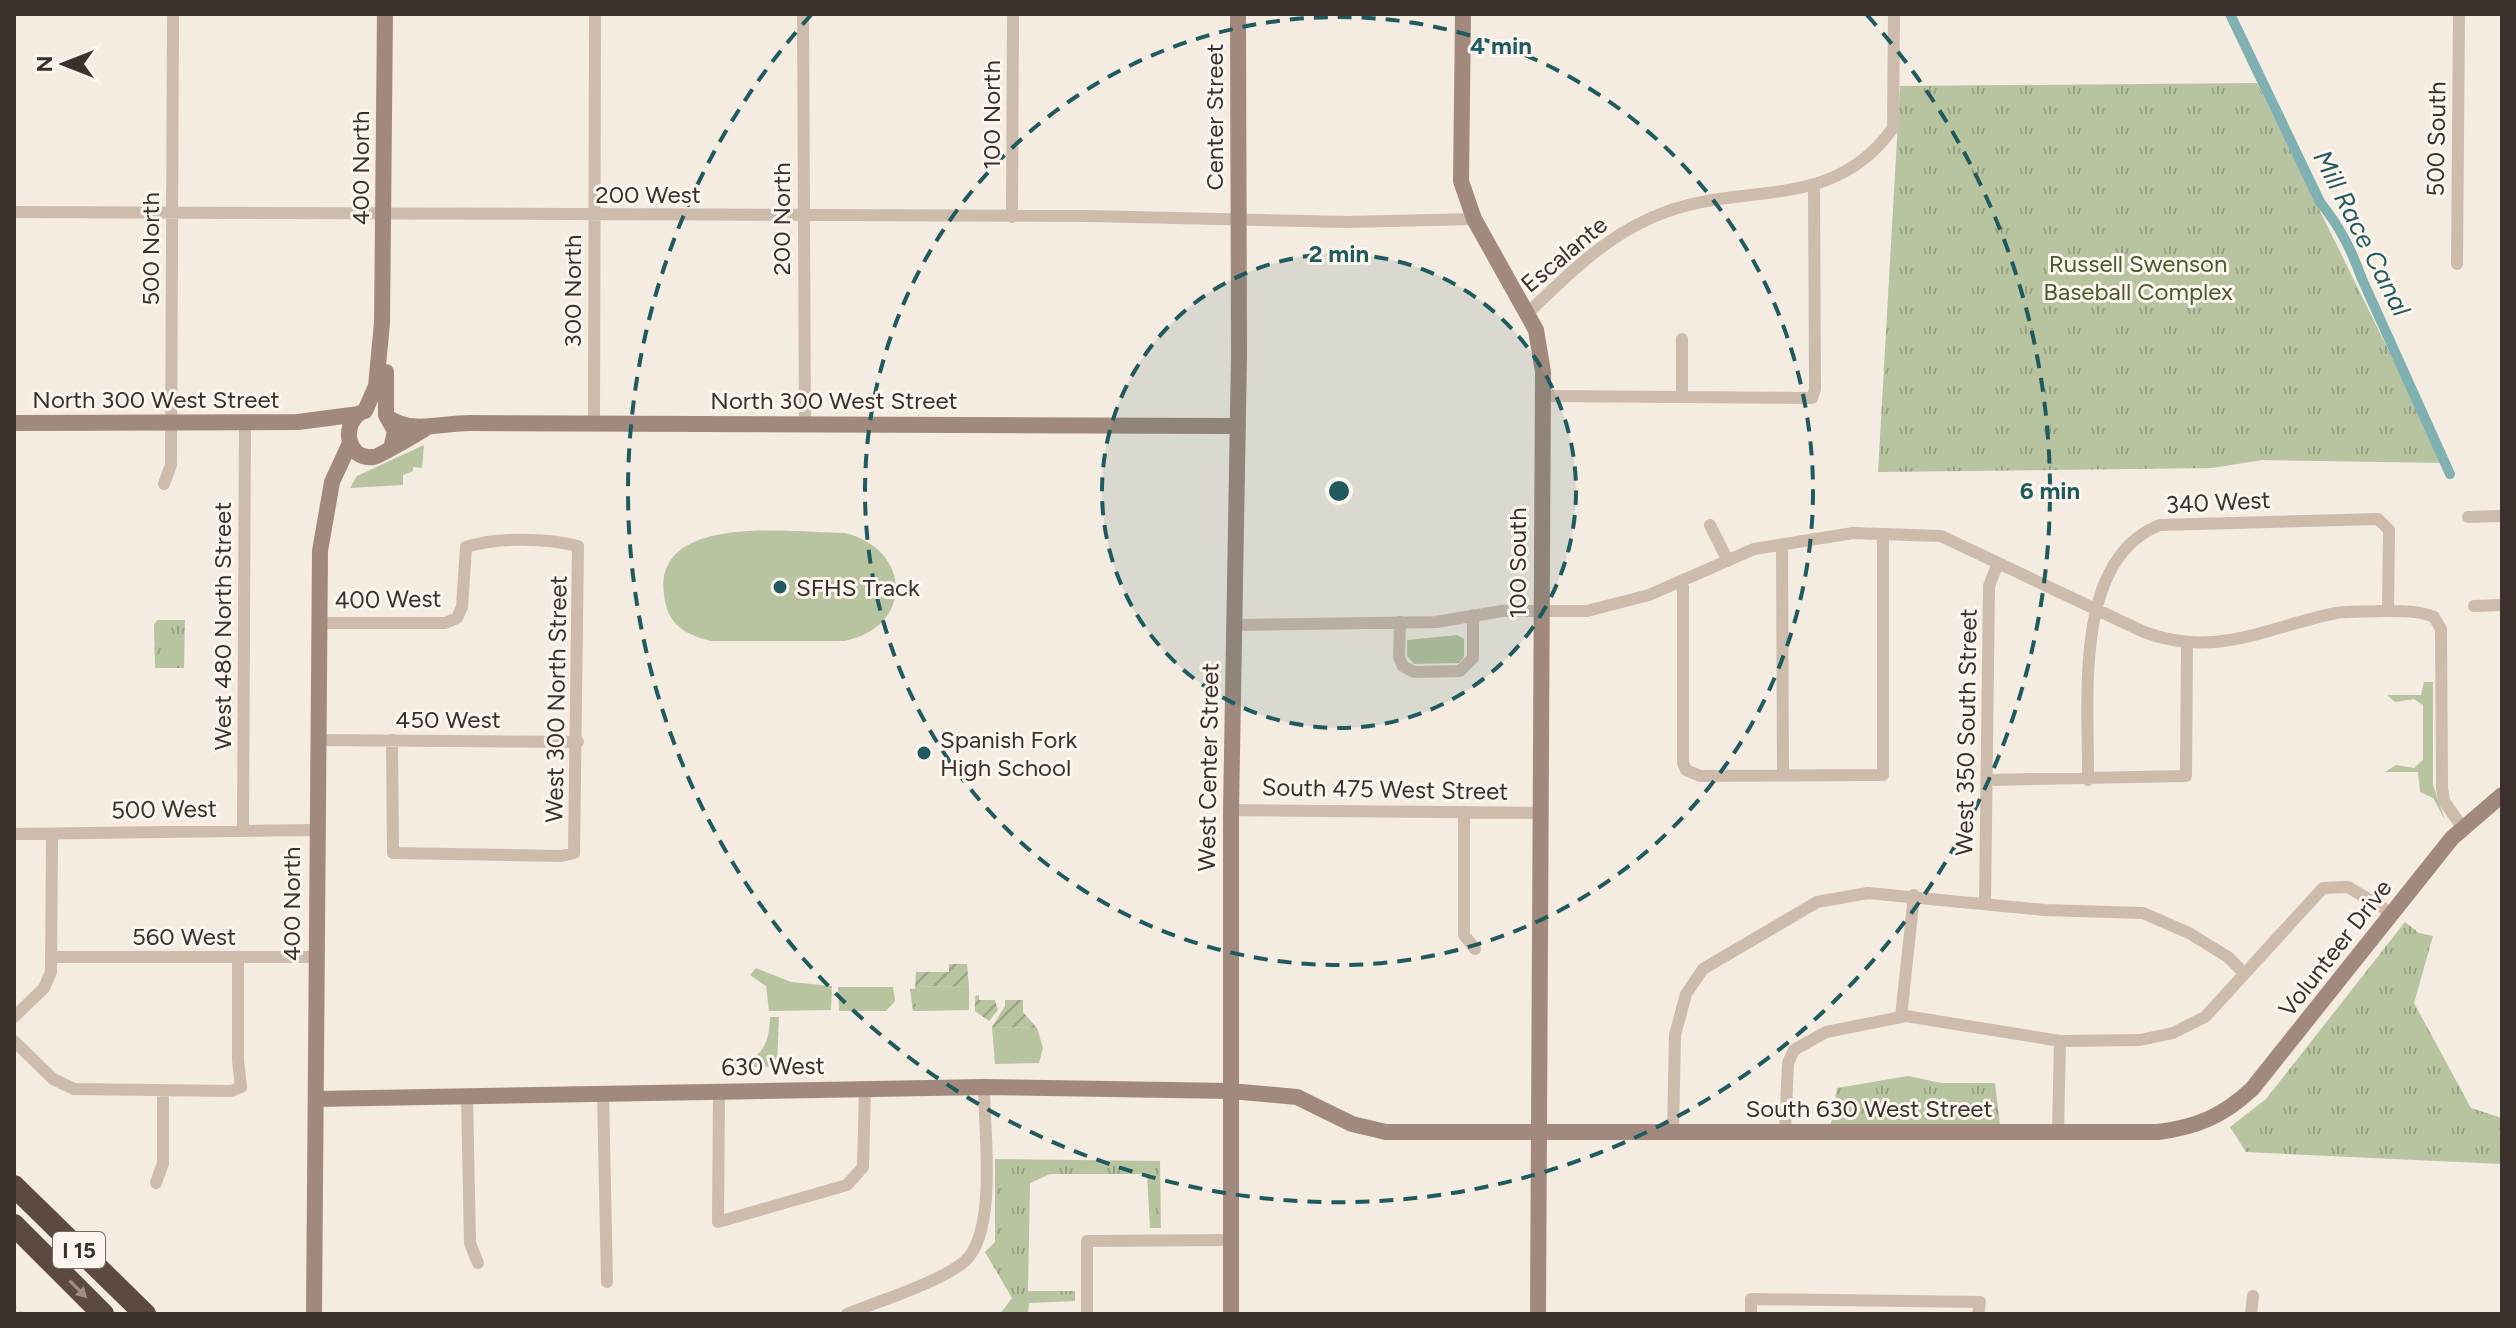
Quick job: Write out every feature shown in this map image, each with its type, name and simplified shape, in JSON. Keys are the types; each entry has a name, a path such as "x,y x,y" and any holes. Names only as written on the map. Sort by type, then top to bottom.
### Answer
{"highway":[{"name":"I 15","path":"14,1186 145,1314"},
{"name":"I 15","path":"14,1225 103,1314"}],"street":[{"name":"500 North","path":"164,484 171,465 173,14"},
{"name":"400 North","path":"385,14 382,323 387,416"},
{"name":"300 North","path":"594,423 595,14"},
{"name":"200 North","path":"803,14 805,423"},
{"name":"100 North","path":"1012,217 1013,14"},
{"name":"Center Street","path":"1238,14 1239,220"},
{"name":"100 South","path":"1463,14 1460,161 1466,204 1528,313 1540,346 1543,396 1538,1314"},
{"path":"1543,396 1812,398 1815,389 1814,187 1833,179 1869,154 1893,128 1894,14"},
{"name":"500 South","path":"2457,264 2459,14"},
{"name":"Escalante","path":"1528,313 1608,241 1654,217 1708,199 1814,187"},
{"name":"200 West","path":"14,212 1282,221 1474,219"},
{"name":"West Center Street","path":"1231,1314 1231,810 1239,220"},
{"name":"400 North","path":"362,412 376,386 382,323"},
{"path":"1682,339 1682,396"},
{"path":"349,442 349,425 362,412"},
{"path":"298,422 362,412 387,416 403,425 430,427"},
{"path":"387,416 395,431 392,445"},
{"path":"298,422 325,428 349,442 359,454 373,457"},
{"name":"North 300 West Street","path":"14,423 298,422"},
{"name":"West 480 North Street","path":"243,829 245,423"},
{"name":"North 300 West Street","path":"430,427 469,423 1238,426"},
{"path":"329,494 349,469 430,427"},
{"name":"400 North","path":"314,1314 320,551 329,494 349,442"},
{"path":"2468,517 2502,516"},
{"name":"340 West","path":"2088,780 2090,629 2113,563 2124,547 2143,532 2160,525 2372,517 2387,525 2390,539 2388,611"},
{"path":"1710,525 1728,561"},
{"path":"1683,580 1683,763 1686,770 1700,776 1883,775 1883,534"},
{"path":"1234,625 1436,622 1473,615 1611,607 1754,549 1830,535 1883,534 1941,536 2144,632 2187,643 2236,641 2339,613 2388,611 2427,614 2438,622 2441,629 2444,801 2462,827"},
{"name":"West 300 North Street","path":"392,740 393,853 561,856 574,853 578,742 578,546 564,542 494,542 466,547 462,607 457,618"},
{"path":"1782,545 1783,775"},
{"name":"West 350 South Street","path":"1985,903 1989,586 1998,563"},
{"path":"2474,606 2502,605"},
{"path":"1400,622 1399,657 1403,666 1414,672 1460,671 1473,658 1473,615"},
{"name":"400 West","path":"319,623 445,623 457,618"},
{"path":"1988,780 2186,776 2187,643"},
{"name":"450 West","path":"317,740 578,742"},
{"name":"Volunteer Drive","path":"2200,1124 2235,1105 2252,1089 2462,827 2502,795"},
{"name":"South 475 West Street","path":"1231,810 1539,813"},
{"path":"1464,812 1464,935 1475,949"},
{"name":"500 West","path":"14,834 316,830"},
{"path":"14,1017 44,988 53,957 52,834"},
{"path":"1785,1133 1788,1063 1794,1050 1826,1032 1901,1017 1933,1019 2032,1039 2140,1040 2185,1027 2205,1017 2323,888 2348,887 2393,914"},
{"path":"1673,1132 1675,1035 1686,994 1703,969 1742,943 1817,902 1868,893 1914,895 2044,910 2143,913 2189,933 2228,957 2244,973"},
{"path":"1901,1017 1914,895"},
{"name":"560 West","path":"53,957 315,957"},
{"path":"14,1041 53,1079 74,1089 231,1091 241,1087 238,959"},
{"path":"2058,1131 2060,1041"},
{"path":"847,1314 952,1270 975,1249 984,1217 984,1087"},
{"name":"630 West","path":"316,1099 984,1087 1230,1091 1297,1097 1352,1124 1386,1132 1538,1132"},
{"path":"719,1091 718,1222 847,1185 863,1167 865,1089"},
{"path":"156,1183 163,1163 163,1091"},
{"path":"603,1093 607,1282"},
{"path":"467,1096 470,1243 478,1263"},
{"name":"South 630 West Street","path":"1538,1132 2158,1132 2200,1124"},
{"path":"1087,1314 1087,1241 1231,1240"},
{"path":"2251,1314 2253,1296"},
{"path":"1751,1314 1751,1299 1979,1308"}],"green space":[{"name":"Russell Swenson Baseball Complex","path":"2257,83 2444,463 2263,460 2212,468 1878,472 1900,86"},
{"path":"424,445 422,468 413,467 413,471 403,475 403,485 350,488 357,476"},
{"name":"SFHS Track","path":"759,531 845,533 867,542 883,555 893,571 896,588 893,606 883,621 867,633 844,641 711,641 682,629 669,613 665,575 676,554 698,540 727,533"},
{"path":"158,620 185,620 184,668 155,668 154,624"},
{"path":"1457,635 1464,639 1464,657 1459,663 1414,664 1407,656 1407,640"},
{"path":"2424,682 2433,682 2433,785 2445,820 2433,798 2420,792 2418,772 2385,772 2396,765 2414,768 2423,760 2423,705 2414,699 2395,702 2387,695 2421,695"},
{"path":"2405,922 2419,933 2433,936 2414,1003 2471,1108 2502,1118 2502,1164 2246,1152 2230,1127 2266,1099"},
{"path":"949,964 967,964 969,987 917,986 921,994 916,1002 918,1011 913,1011 910,989 915,989 916,972 949,972"},
{"path":"756,968 791,982 832,986 831,1010 769,1011 766,986 750,975"},
{"path":"916,986 969,987 969,1010 918,1011 916,1001 920,991"},
{"path":"838,987 893,987 895,1001 886,1011 839,1011"},
{"path":"979,995 979,1000 995,1000 998,1010 989,1021 975,1011 975,996"},
{"path":"1005,1000 1023,1000 1023,1012 1037,1028 992,1027 1005,1006"},
{"path":"770,1017 779,1017 777,1066 733,1068 733,1062 751,1058 762,1049 768,1035"},
{"path":"992,1027 1037,1028 1043,1048 1039,1063 995,1064"},
{"path":"1908,1076 1941,1083 1995,1083 2000,1125 1831,1124 1837,1088"},
{"path":"995,1159 1160,1161 1161,1228 1150,1228 1147,1174 1050,1174 1030,1183 1028,1291 1075,1291 1075,1301 1029,1303 1028,1314 1000,1314 1012,1298 985,1252 995,1242"}],"waterway":[{"name":"Mill Race Canal","path":"2230,14 2320,202 2349,248 2450,474"}],"railway":[{"path":"14,1307 21,1314"}],"place":[{"name":"SFHS Track","path":"780,587"},
{"name":"Spanish Fork High School","path":"924,753"}]}
